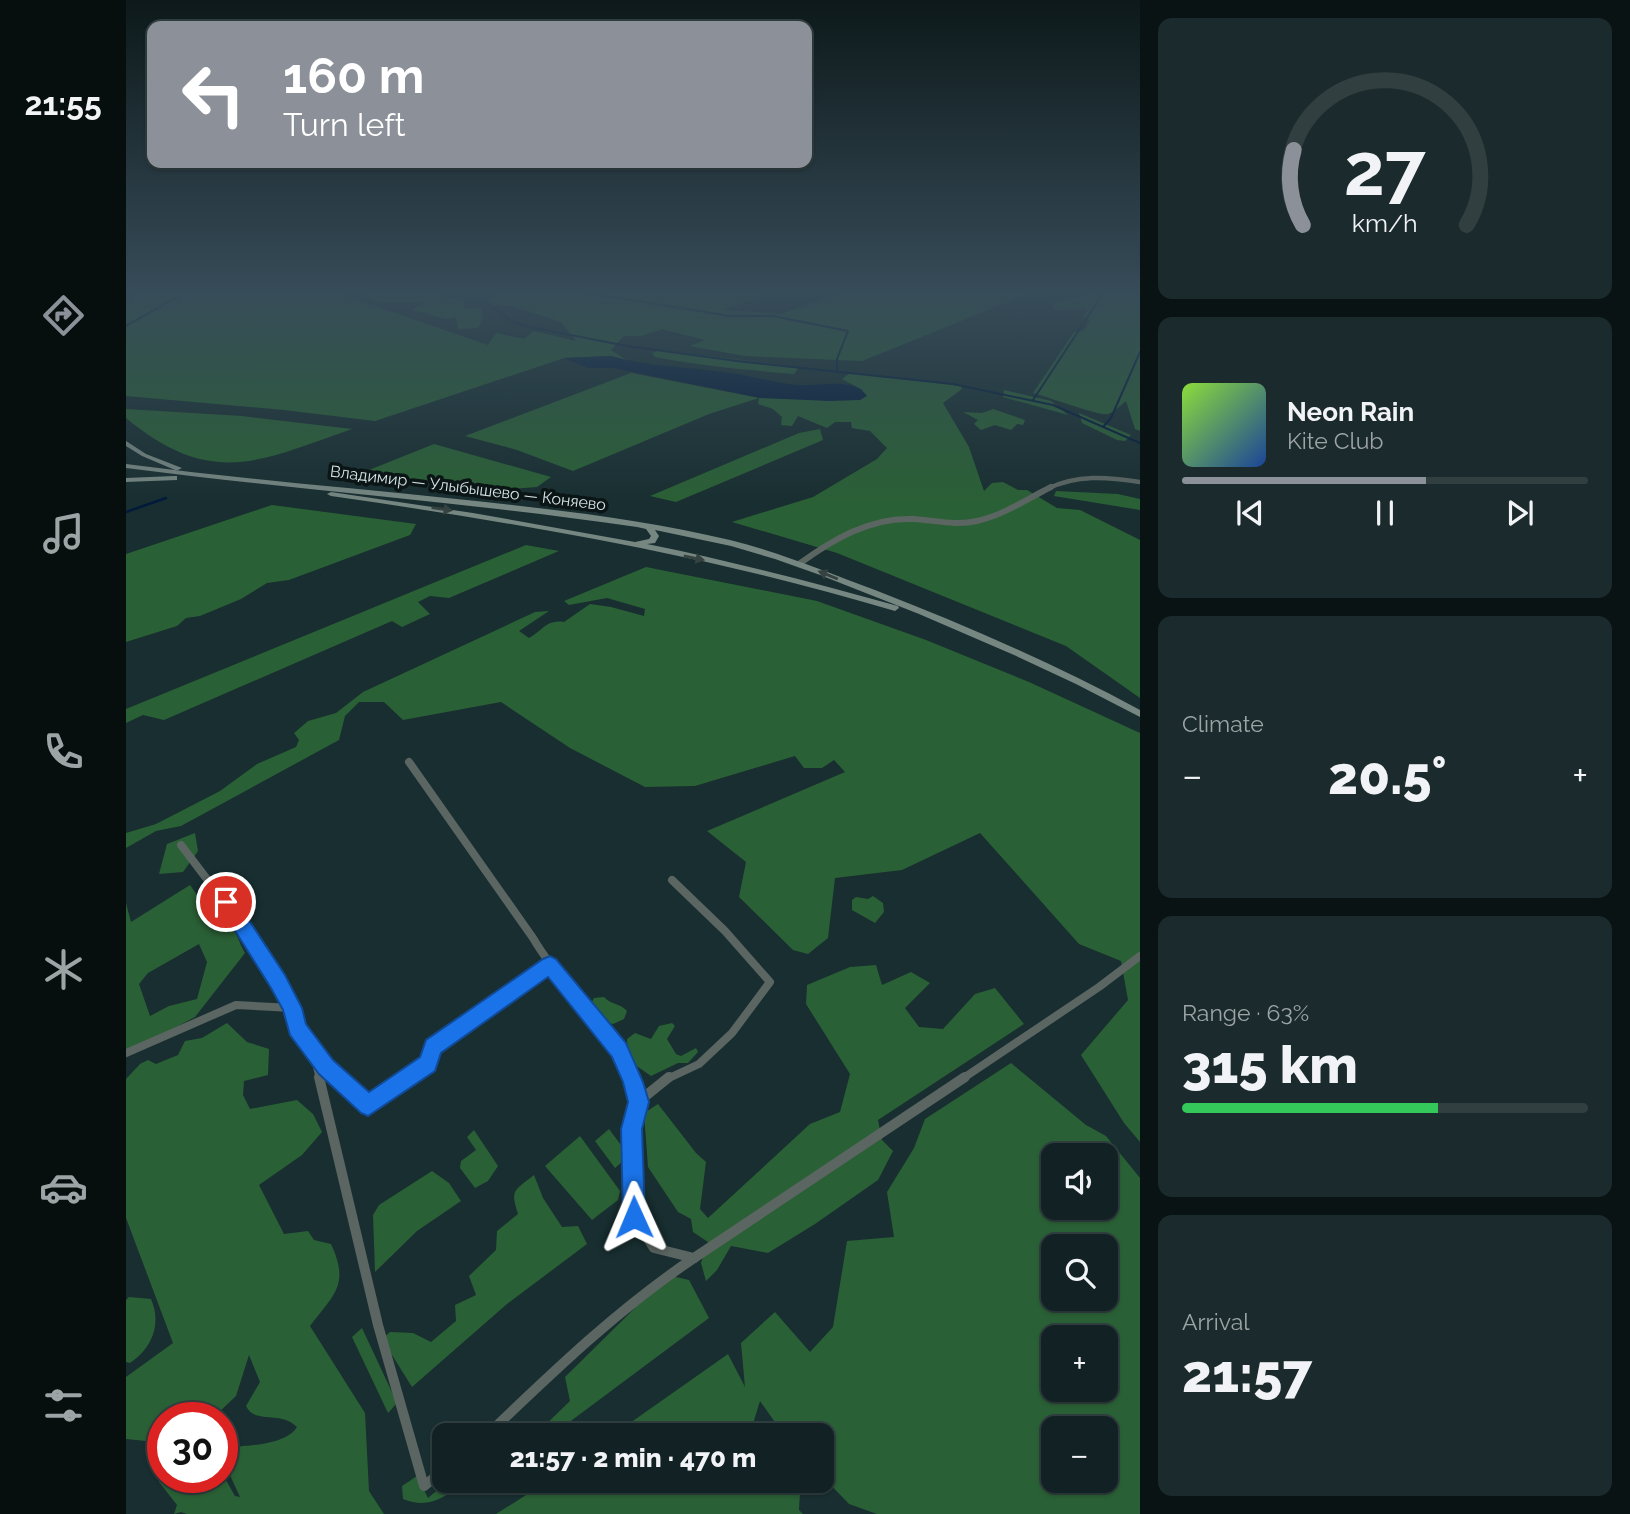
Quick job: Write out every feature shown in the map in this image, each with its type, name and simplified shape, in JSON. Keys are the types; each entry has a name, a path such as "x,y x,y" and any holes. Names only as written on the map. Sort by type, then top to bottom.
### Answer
{"main road":[{"path":"126,443 144,456 168,465 251,481"},
{"name":"Владимир — Улыбышево — Коняево","path":"126,466 283,485 465,513 627,543 844,593 911,613 1004,648"},
{"path":"126,480 172,478 232,484 251,481"},
{"name":"Владимир — Улыбышево — Коняево","path":"283,485 524,508 711,538 799,564 1004,648 1140,714"},
{"path":"627,543 652,541 655,536 649,527"}],"street":[{"path":"799,564 818,549 844,535 879,523 912,519 963,524 1015,508 1045,490 1075,480 1095,477 1140,482"},
{"path":"410,762 534,938 550,965 619,1050 633,1082 638,1102 632,1129 634,1217 654,1248 694,1258"},
{"path":"181,845 257,945 292,1008 297,1028 326,1067 368,1106 428,1064 433,1047 550,965"},
{"path":"638,1102 670,1076 699,1064 732,1033 770,982 725,931 671,880"},
{"path":"500,1423 594,1335 664,1278 1140,956"},
{"path":"126,1053 236,1005 292,1008"},
{"path":"313,1049 371,1298 424,1486 432,1480"}],"green space":[{"path":"126,363 550,363 375,421 126,396"},
{"path":"692,363 763,363 799,367 794,374"},
{"path":"1053,363 1140,363 1140,431 1135,429 1126,401 1113,412 1103,414 1033,393"},
{"path":"631,373 760,398 860,400 863,390 842,379 850,373 961,386 962,389 943,403 969,447 984,491 992,483 1003,482 1018,490 1027,490 1057,508 1080,510 1140,540 1140,698 1066,646 837,553 732,522 813,497 877,459 887,448 870,431 852,428 851,422 835,422 827,428 798,416 792,426 781,425 782,417 773,409 758,404 759,398 709,414 573,471 517,450 465,436"},
{"path":"1004,390 1051,401 1068,415 1003,397"},
{"path":"126,409 242,416 352,429 263,458 237,462 211,461 185,454 157,440 126,418"},
{"path":"993,409 1025,420 1023,425 1017,424 1011,430 995,425 981,430 974,424 978,420 963,412 982,413"},
{"path":"1079,413 1131,435 1125,441 1117,440 1082,423"},
{"path":"820,429 823,440 676,502 650,496 799,433"},
{"path":"434,444 551,477 537,487 499,490 425,480 410,482 394,474 369,470"},
{"path":"1056,491 1118,494 1140,499 1140,510 1054,496"},
{"path":"272,505 416,524 410,535 289,580 267,583 241,599 200,616 186,618 177,626 126,642 126,554"},
{"path":"526,545 559,551 449,598 430,596 418,602 430,614 402,627 392,621 164,720 143,715 126,723 126,709"},
{"path":"646,567 817,601 926,640 1029,682 1140,733 1140,1142 1124,1123 1081,1055 1128,1000 1121,961 1079,944 980,833 902,870 835,878 828,938 808,954 793,950 739,897 746,862 707,831 845,772 834,760 822,768 804,768 795,756 695,786 645,787 570,748 501,702 403,720 384,702 359,702 345,716 339,740 181,826 156,831 126,848 126,833 156,824 220,791 257,764 296,747 299,740 294,733 308,721 336,713 363,692 535,612 549,611 519,631 529,638 549,624 564,622 590,604 644,616 645,609 607,598 569,605 564,601"},
{"path":"195,833 198,851 183,872 159,874 167,844"},
{"path":"190,885 204,905 219,911 225,917 245,953 195,1017 126,1054 126,903 131,922","holes":["199,944 207,962 197,999 169,1006 150,1016 139,984 148,973"]},
{"path":"873,896 883,903 884,912 875,923 852,910 852,900 856,897 868,899"},
{"path":"876,965 882,985 911,972 930,983 905,1008 919,1027 943,1029 975,994 995,988 1024,1024 878,1120 882,1140 893,1151 878,1180 768,1253 731,1246 717,1270 706,1281 701,1263 708,1242 693,1232 691,1219 678,1212 648,1167 644,1113 658,1104 706,1162 700,1209 708,1218 810,1124 840,1112 850,1074 806,1004 807,985 850,967"},
{"path":"604,997 627,1011 624,1019 613,1024 596,1015 591,1004 594,998"},
{"path":"227,1023 247,1042 269,1049 268,1075 244,1081 243,1095 250,1109 297,1100 313,1114 322,1132 302,1155 259,1185 284,1234 308,1231 314,1240 331,1244 337,1258 337,1288 310,1326 365,1413 369,1491 384,1514 174,1514 177,1505 168,1493 233,1493 240,1497 238,1447 284,1438 297,1427 283,1419 255,1415 246,1406 260,1382 249,1355 236,1396 230,1402 147,1402 147,1441 126,1439 126,1377 173,1343 126,1218 126,1079 140,1064 148,1060 156,1064 178,1055 185,1041 202,1038"},
{"path":"672,1023 675,1026 667,1039 676,1054 681,1056 696,1048 698,1052 688,1063 678,1063 651,1076 628,1060 627,1039 635,1033 651,1039 659,1026"},
{"path":"1011,1063 1112,1143 1041,1143 1041,1220 1118,1220 1118,1151 1140,1178 1140,1514 877,1514 849,1504 834,1488 834,1423 776,1423 760,1401 753,1423 630,1423 728,1354 745,1387 741,1343 775,1312 810,1352 833,1327 847,1241 894,1237 887,1192 914,1148 925,1119"},
{"path":"609,1129 629,1156 615,1168 595,1141"},
{"path":"474,1130 498,1166 488,1181 475,1188 460,1168 461,1161 476,1150 467,1137"},
{"path":"580,1136 620,1191 618,1200 592,1220 545,1166"},
{"path":"432,1171 449,1183 461,1201 417,1231 375,1272 373,1215 379,1205"},
{"path":"534,1175 543,1198 562,1227 578,1226 587,1244 507,1304 412,1387 382,1339 390,1332 413,1333 431,1342 456,1321 455,1305 476,1295 469,1276 496,1250 497,1231 518,1214 514,1200 516,1191"},
{"path":"663,1274 689,1280 709,1318 568,1423 547,1423 570,1401 565,1377 635,1308"},
{"path":"129,1297 151,1299 155,1317 149,1343 130,1363 126,1362 126,1300"},
{"path":"362,1328 397,1403 388,1413 352,1337"},
{"path":"417,1476 428,1498 434,1493 450,1493 429,1502 412,1502 403,1499 402,1486"},
{"path":"529,1493 800,1493 799,1510 803,1514 496,1514"}],"water":[{"path":"575,363 645,363 791,384 845,384 854,386 867,396 860,400 829,401 760,398 613,368 588,368"}],"waterway":[{"path":"753,363 953,384 1053,405 1103,427"},
{"path":"837,363 837,370"},
{"path":"1033,400 1058,363"},
{"path":"1103,427 1111,418 1135,363"},
{"path":"1103,427 1140,443"},
{"path":"126,512 166,498"}],"route":[{"path":"226,902 257,945 278,981 292,1008 297,1028 326,1067 368,1106 428,1064 433,1047 550,965 619,1050 633,1082 638,1102 632,1129 634,1217"}]}
